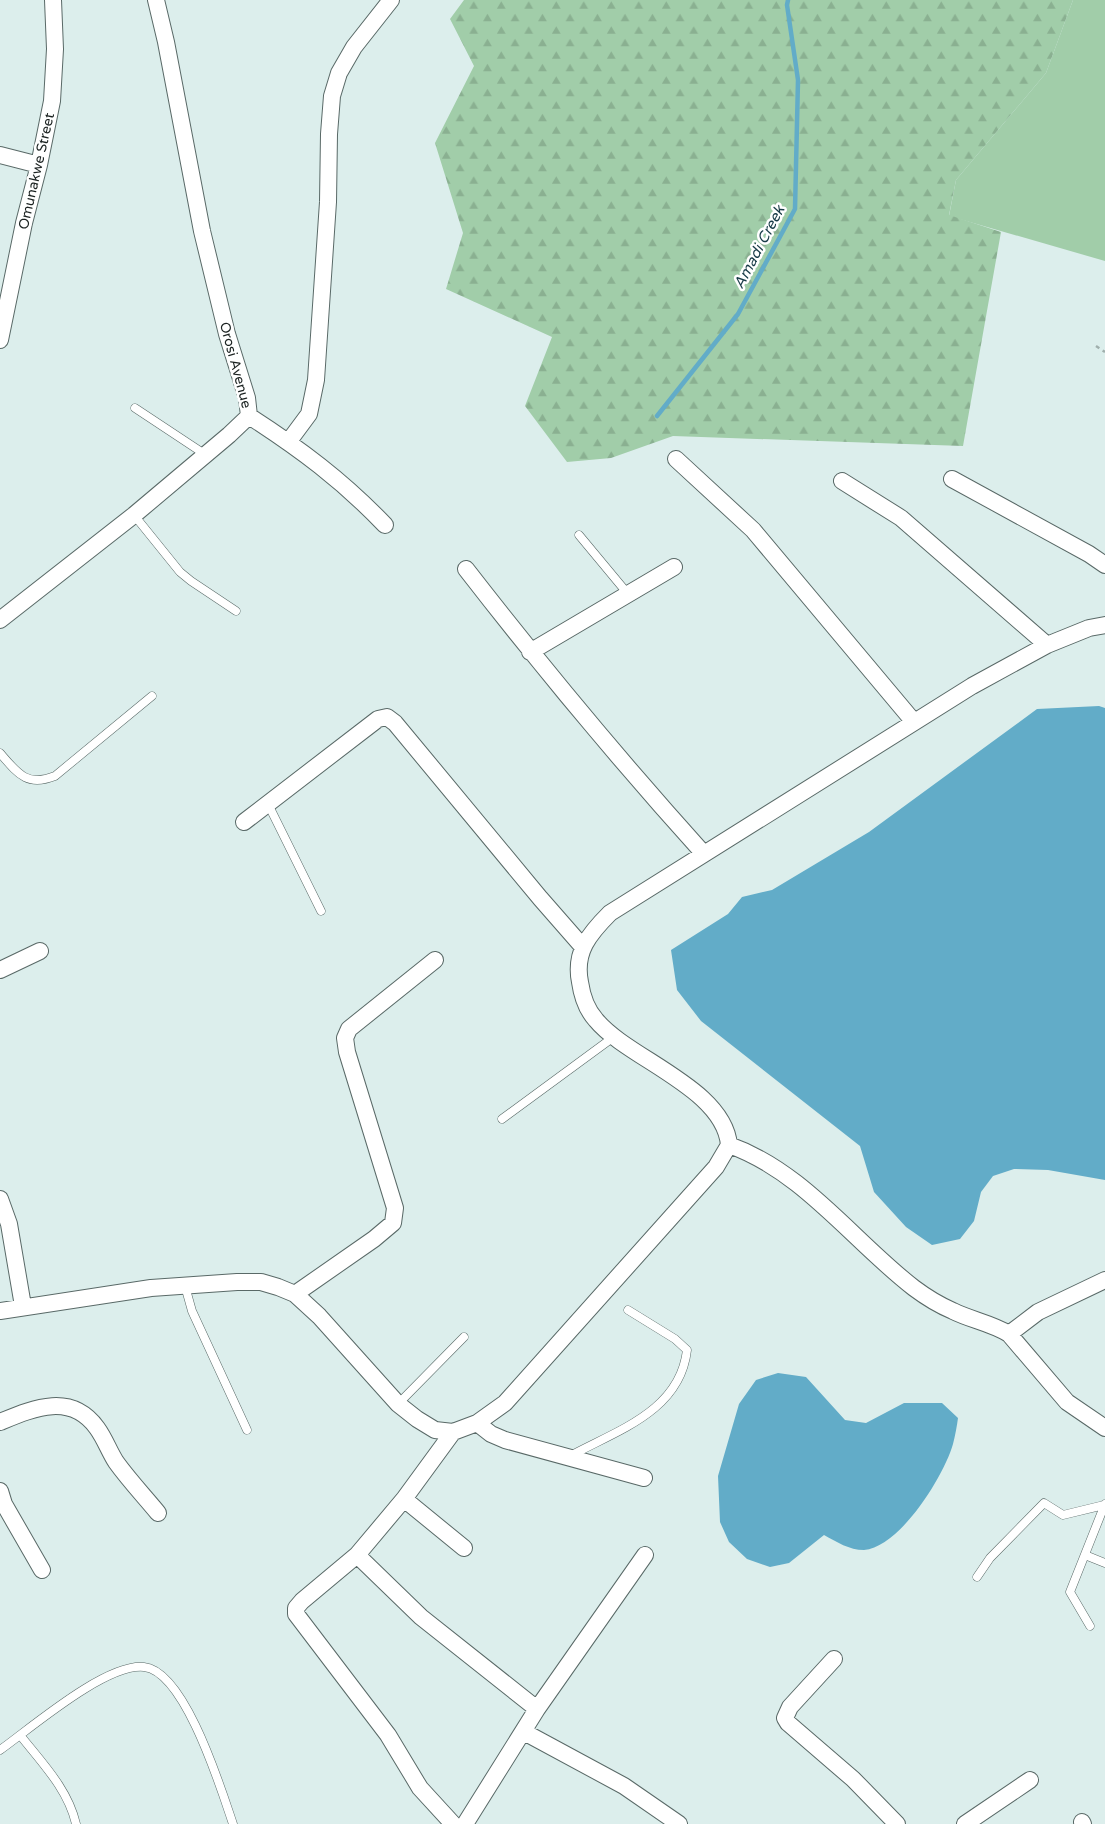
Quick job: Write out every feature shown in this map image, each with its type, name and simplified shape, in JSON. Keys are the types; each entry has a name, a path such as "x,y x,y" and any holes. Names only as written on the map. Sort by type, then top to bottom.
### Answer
{"street":[{"name":"Omunakwe Street","path":"0,340 24,222 39,165 52,101 55,49 53,0"},
{"name":"Orosi Avenue","path":"0,620 134,515 240,426 249,416 247,398 227,334 202,231 166,42 156,0"},
{"path":"289,441 309,414 316,380 328,202 328,134 332,96 338,73 354,47 391,0"},
{"path":"0,155 39,165"},
{"path":"249,416 289,441 351,490 385,525"},
{"path":"676,459 753,530 914,722"},
{"path":"952,480 1105,565"},
{"path":"842,481 901,518 1047,645"},
{"path":"530,652 674,567"},
{"path":"466,569 530,652 607,746 704,854"},
{"path":"0,1311 150,1288 261,1282 295,1294 319,1316 398,1404 435,1430 453,1432 477,1423 505,1403 564,1339 716,1167 729,1144 724,1127 701,1098 596,1021 583,999 578,961 582,946 591,932 610,914 972,686 1047,645 1089,628 1105,625"},
{"path":"244,822 378,719 390,718 582,946"},
{"path":"0,970 40,951"},
{"path":"295,1294 374,1239 393,1223 395,1208 356,1081 345,1038 350,1028 435,960"},
{"path":"729,1144 752,1153 774,1166 930,1299 953,1312 997,1327 1009,1334 1067,1402 1105,1428"},
{"path":"0,1199 10,1224 23,1306"},
{"path":"1009,1334 1038,1312 1105,1280"},
{"path":"0,1422 33,1409 50,1406 71,1407 84,1414 97,1428 130,1480 158,1513"},
{"path":"477,1423 490,1434 505,1440 644,1478"},
{"path":"452,1824 420,1788 388,1735 296,1614 296,1608 357,1555 404,1499 453,1432"},
{"path":"404,1499 464,1548"},
{"path":"2,1501 42,1570"},
{"path":"357,1555 389,1588 428,1623 537,1709"},
{"path":"466,1824 537,1709 645,1555"},
{"path":"834,1659 790,1707 785,1718 788,1723 853,1780 897,1824"},
{"path":"524,1732 624,1786 679,1824"},
{"path":"965,1824 1030,1780"}],"lane":[{"path":"135,408 206,455"},
{"path":"134,515 180,572 191,582 236,611"},
{"path":"579,536 628,594"},
{"path":"0,753 24,777 32,781 41,781 55,776 152,696"},
{"path":"268,804 321,911"},
{"path":"502,1119 615,1036"},
{"path":"185,1286 192,1311 247,1430"},
{"path":"566,1458 644,1418 671,1392 685,1366 687,1350 675,1339 628,1310"},
{"path":"398,1404 464,1338"},
{"path":"977,1577 990,1558 1044,1503 1063,1514 1105,1504"},
{"path":"1090,1626 1070,1592 1105,1504"},
{"path":"1085,1555 1105,1563"},
{"path":"0,1750 80,1692 106,1677 133,1667 155,1670 174,1686 183,1700 198,1731 233,1824"},
{"path":"20,1736 64,1792 72,1806 76,1824"}],"path":[{"path":"1096,346 1105,352"}],"green space":[{"path":"464,0 1073,0 1046,73 956,180 949,215 1001,232 963,446 673,436 611,458 567,462 525,406 552,337 446,289 463,233 435,143 474,66 450,19"},
{"path":"1073,0 1105,0 1105,261 949,216 956,180 1046,73"}],"water":[{"path":"1099,706 1105,708 1105,1180 1048,1170 1014,1169 993,1176 981,1192 974,1221 960,1239 932,1245 906,1227 874,1192 860,1146 701,1021 677,990 671,950 728,914 742,897 772,890 869,832 1037,709"},
{"path":"778,1373 806,1377 845,1420 866,1423 904,1403 942,1403 958,1418 948,1458 930,1491 906,1524 892,1537 878,1546 864,1550 853,1549 824,1535 789,1563 770,1567 747,1559 729,1542 720,1522 718,1476 739,1404 756,1380"}],"waterway":[{"name":"Amadi Creek","path":"657,416 738,314 795,209 798,80 787,5 788,0"}]}
